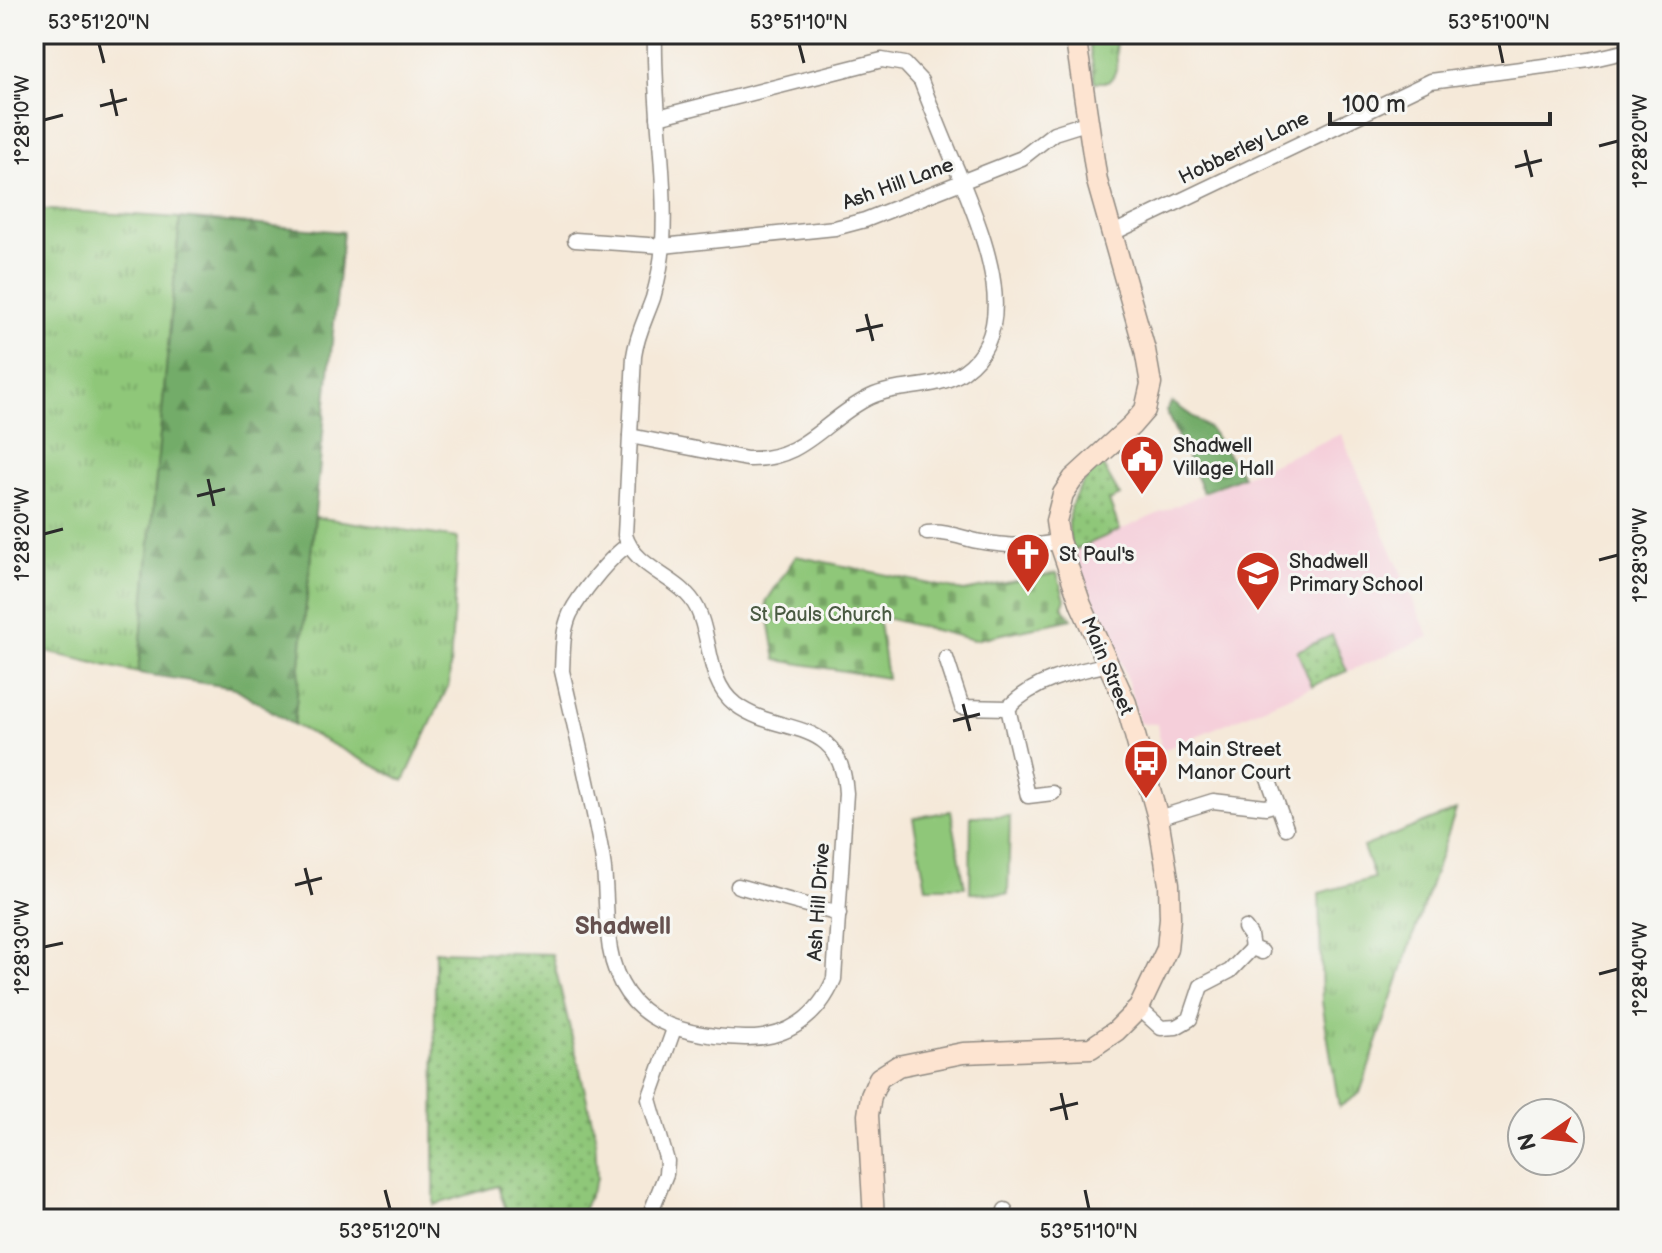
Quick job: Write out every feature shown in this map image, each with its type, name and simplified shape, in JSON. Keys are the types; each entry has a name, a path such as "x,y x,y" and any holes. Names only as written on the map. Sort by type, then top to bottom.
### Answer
{"street":[{"path":"628,545 624,524 636,338 655,289 663,246 655,34"},
{"name":"Main Street","path":"874,1219 868,1115 879,1078 887,1071 963,1053 1091,1048 1116,1031 1139,1008 1167,949 1169,884 1158,818 1126,703 1081,605 1059,541 1056,521 1063,494 1073,479 1145,410 1151,384 1145,350 1111,234 1086,123 1075,34"},
{"name":"Hobberley Lane","path":"1111,234 1431,81 1589,60 1628,51"},
{"path":"630,436 747,459 765,459 798,448 880,392 939,382 962,373 976,360 986,344 993,320 994,293 985,242 921,81 915,71 905,64 882,60 658,117"},
{"name":"Ash Hill Lane","path":"575,240 663,246 835,228 865,220 1022,158 1054,133 1086,123"},
{"path":"927,533 945,531 978,541 1038,546 1059,541"},
{"name":"Ash Hill Drive","path":"628,545 641,561 691,598 700,618 717,679 735,704 749,712 811,733 827,743 838,757 845,775 834,979 825,999 810,1017 791,1030 769,1037 745,1038 674,1029 647,1015 626,992 612,965 602,854 562,671 563,642 570,614 608,561 628,545"},
{"path":"946,658 962,707 1008,708 1020,695 1063,675 1109,664"},
{"path":"1008,708 1028,796 1053,793"},
{"path":"1268,778 1286,828"},
{"path":"1158,818 1213,801 1260,807 1277,804"},
{"path":"738,886 839,914"},
{"path":"1139,1008 1161,1028 1176,1027 1190,1019 1201,986 1230,971 1257,950 1245,928"},
{"path":"648,1219 666,1174 667,1161 649,1099 674,1029"}],"shaded area":[{"name":"Shadwell Primary School","path":"1341,434 1429,637 1161,751 1157,724 1139,723 1126,675 1072,551"}],"green space":[{"path":"1088,34 1114,34 1117,66 1108,82 1095,82"},
{"path":"34,209 180,218 138,673 34,649"},
{"path":"180,218 343,232 294,725 235,688 138,673"},
{"path":"1172,402 1210,429 1243,476 1203,492 1166,411"},
{"path":"1101,463 1120,496 1109,501 1120,530 1072,551 1069,525 1073,502 1083,483"},
{"path":"315,517 458,538 449,684 404,781 294,725"},
{"name":"St Pauls Church","path":"796,556 964,591 1057,573 1065,599 1062,606 1072,619 974,640 878,616 887,678 776,660 766,602"},
{"path":"1332,635 1347,671 1312,686 1297,651"},
{"path":"1456,810 1360,1093 1339,1107 1322,1002 1319,893 1374,878 1363,847"},
{"path":"951,811 965,887 926,887 913,818"},
{"path":"971,816 1010,816 1008,894 970,893"},
{"path":"435,951 552,954 595,1133 597,1179 579,1219 509,1219 498,1186 434,1205"}],"place":[{"name":"Shadwell Village Hall","path":"1142,496"},
{"name":"St Paul's","path":"1028,594"},
{"name":"Shadwell Primary School","path":"1258,612"},
{"name":"Main Street Manor Court","path":"1146,800"}],"district":[{"name":"Shadwell","path":"623,926"}]}
